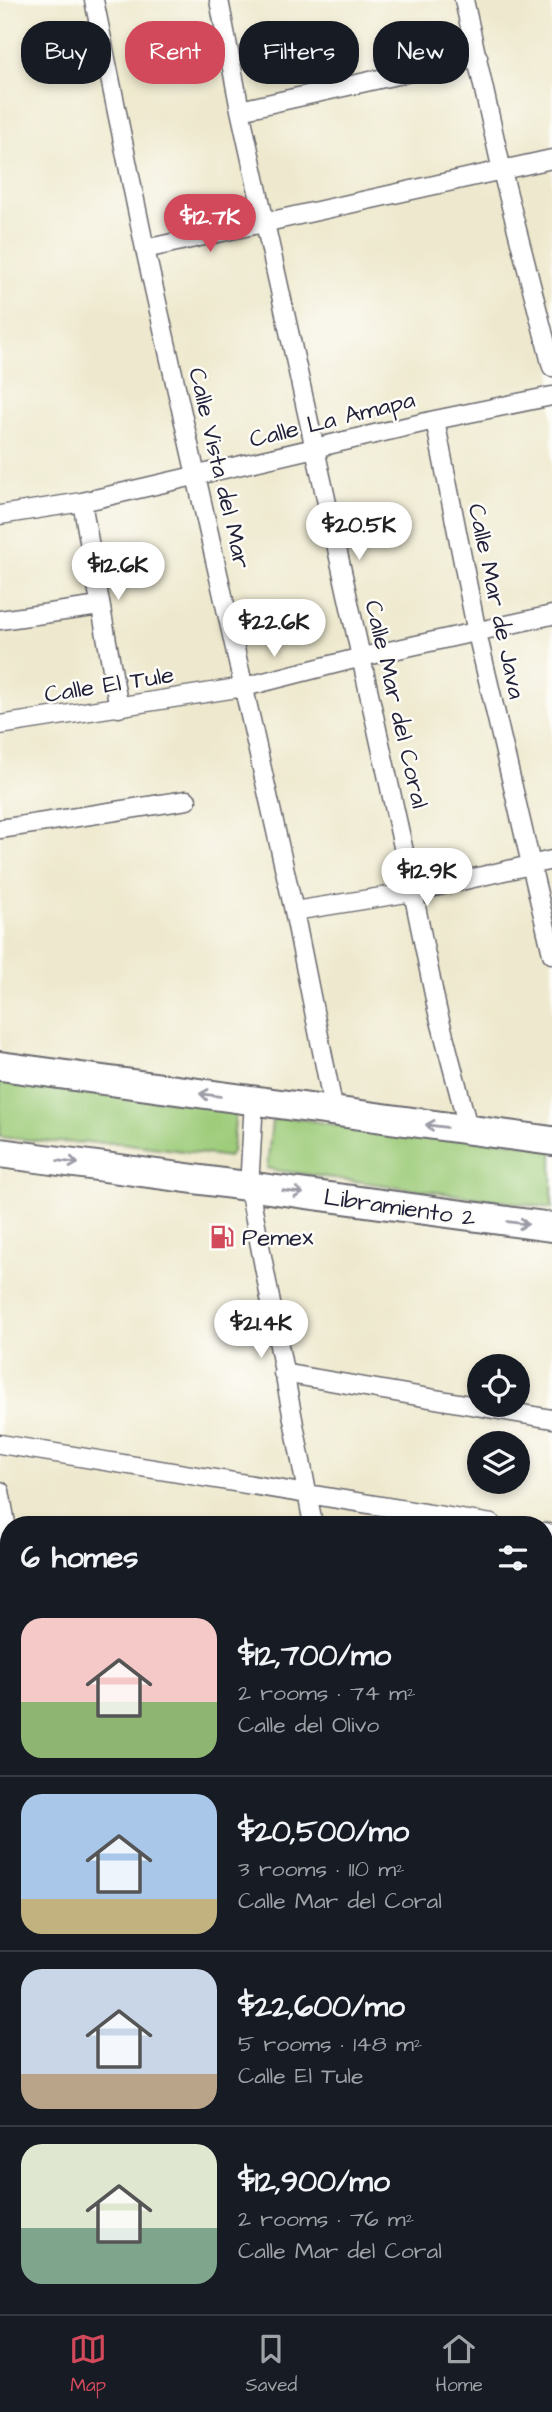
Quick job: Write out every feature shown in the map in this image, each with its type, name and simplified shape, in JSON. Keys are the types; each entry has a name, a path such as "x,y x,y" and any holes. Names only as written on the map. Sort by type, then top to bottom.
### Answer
{"main road":[{"path":"0,1066 552,1141"},
{"name":"Libramiento 2","path":"0,1153 552,1227"}],"street":[{"name":"Calle Vista del Mar","path":"94,0 145,249 294,911 334,1111"},
{"name":"Calle Mar del Coral","path":"219,0 240,110 437,1009 469,1131"},
{"path":"464,0 502,171 552,367"},
{"path":"240,110 478,57"},
{"path":"145,249 552,159"},
{"name":"Calle La Amapa","path":"0,515 82,502 435,420 552,396"},
{"name":"Calle Mar de Java","path":"435,420 477,633 552,954"},
{"path":"82,502 119,708"},
{"path":"0,620 100,606"},
{"name":"Calle El Tule","path":"0,725 244,687 362,657 552,615"},
{"path":"0,829 187,800"},
{"path":"294,911 413,892 552,860"},
{"path":"254,1100 249,1188 311,1516"},
{"path":"283,1373 552,1419"},
{"path":"0,1444 441,1516"},
{"path":"0,1491 5,1516"}],"green space":[{"path":"0,1078 236,1109 232,1152 229,1157 121,1143 52,1142 0,1137"},
{"path":"280,1118 398,1135 451,1134 552,1148 552,1208 267,1168 272,1121"}],"place":[{"name":"Pemex","path":"222,1237"}]}
